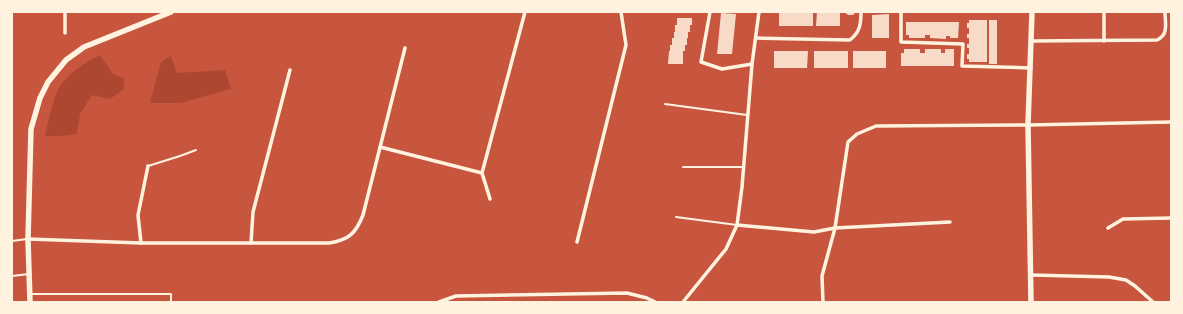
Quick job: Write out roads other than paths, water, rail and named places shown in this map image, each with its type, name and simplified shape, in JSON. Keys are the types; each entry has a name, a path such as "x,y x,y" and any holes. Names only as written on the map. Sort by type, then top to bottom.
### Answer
{"main road":[{"path":"30,302 28,239 31,129 40,98 48,82 66,60 84,47 171,12"},
{"path":"1031,302 1028,125 1032,12"}],"street":[{"path":"65,12 65,33"},
{"path":"490,200 482,174 525,12"},
{"path":"577,242 626,45 621,12"},
{"path":"710,12 701,62 722,68 752,64"},
{"path":"683,302 726,249 737,225 744,166 752,64 759,12"},
{"path":"756,38 850,40 856,36 861,25 861,12"},
{"path":"901,12 901,42 963,44 962,66 1030,68"},
{"path":"1104,12 1104,41"},
{"path":"1031,41 1150,40 1162,38 1165,34 1165,12"},
{"path":"28,239 252,243 329,243 345,239 353,233 359,225 363,215 405,48"},
{"path":"252,243 253,212 290,70"},
{"path":"823,302 822,276 835,228 848,142 857,134 876,126 1171,122"},
{"path":"380,147 482,174"},
{"path":"141,242 138,215 148,166"},
{"path":"1108,228 1123,219 1171,218"},
{"path":"737,225 814,232 835,228 950,222"},
{"path":"1031,275 1109,277 1126,280 1153,302"},
{"path":"438,302 456,296 627,293 647,298 655,302"}],"lane":[{"path":"665,104 748,115"},
{"path":"148,166 196,150"},
{"path":"683,167 744,166"},
{"path":"676,217 737,225"},
{"path":"12,241 28,239"},
{"path":"12,276 29,274"},
{"path":"30,294 172,294 171,302"}]}
